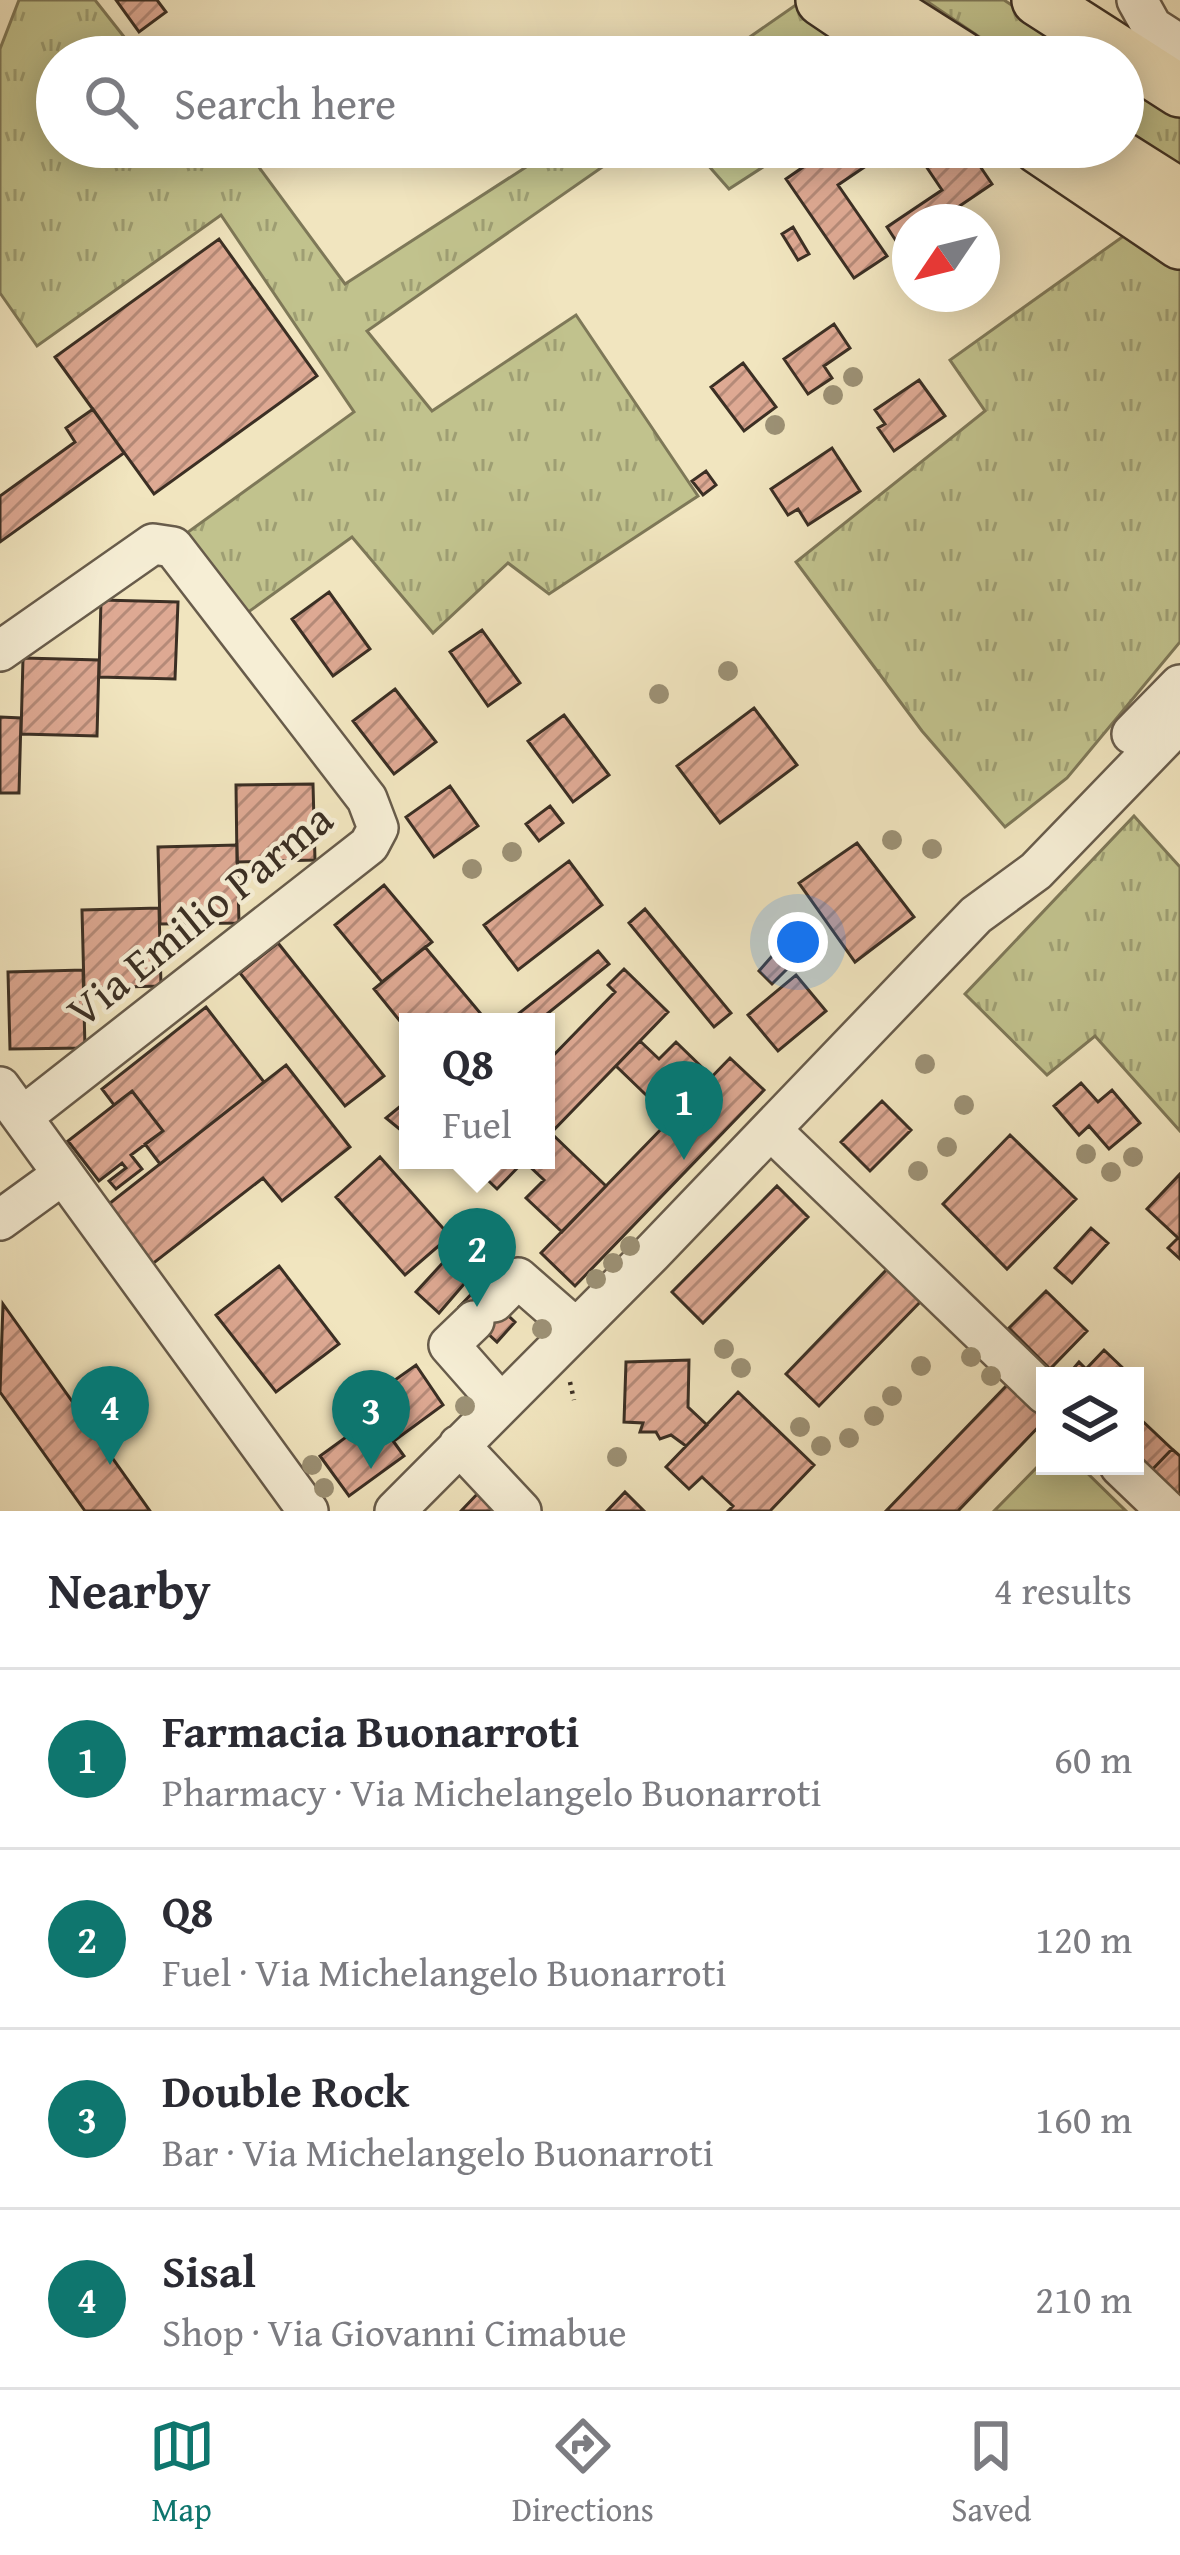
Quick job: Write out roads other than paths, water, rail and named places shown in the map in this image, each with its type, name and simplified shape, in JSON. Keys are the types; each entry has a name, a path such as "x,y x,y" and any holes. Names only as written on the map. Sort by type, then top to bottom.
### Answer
{"main road":[{"path":"822,0 875,36"},
{"path":"871,0 928,36"},
{"path":"1038,0 1094,36"},
{"path":"1144,68 1180,91"},
{"path":"1069,168 1180,243"},
{"path":"1137,168 1180,195"}],"street":[{"path":"1137,0 1152,27 1180,46"},
{"path":"1150,0 1180,20"},
{"name":"Via Emilio Parma","path":"0,651 153,544 173,548 367,799 378,828 369,845 11,1102"},
{"path":"976,915 1017,852 1180,685"},
{"path":"395,1511 976,915 1036,871 1180,722"},
{"path":"11,1102 308,1511"},
{"path":"771,1130 1036,1385"},
{"path":"0,1220 62,1175"},
{"path":"500,1402 449,1346 484,1311 518,1278 574,1328"},
{"path":"459,1445 521,1511"},
{"path":"1129,1475 1167,1511"}],"place":[{"name":"Farmacia Buonarroti","path":"684,1160"},
{"name":"Q8","path":"477,1307"},
{"name":"Sisal","path":"110,1465"},
{"name":"Double Rock","path":"371,1469"}]}
